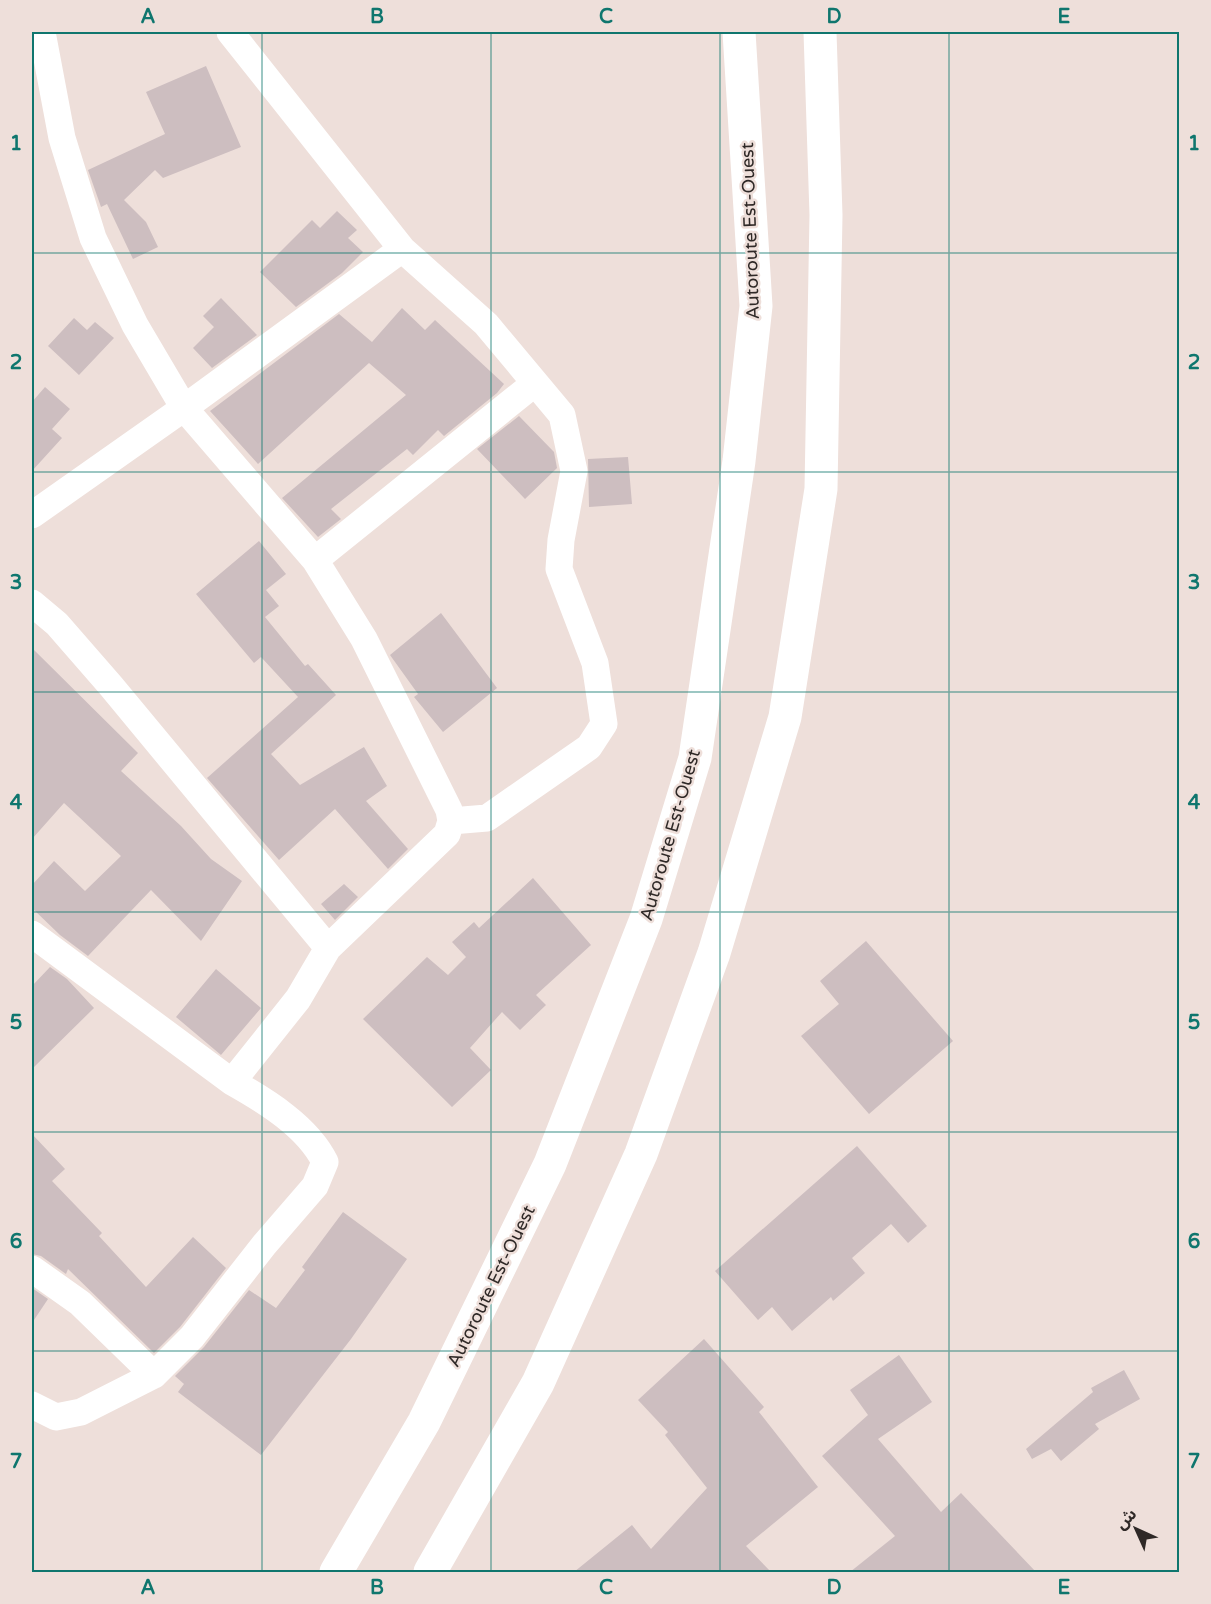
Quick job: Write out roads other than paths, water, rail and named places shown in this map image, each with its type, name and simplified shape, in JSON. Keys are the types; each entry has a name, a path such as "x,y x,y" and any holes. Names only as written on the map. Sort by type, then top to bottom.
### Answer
{"highway":[{"name":"Autoroute Est-Ouest","path":"336,1572 424,1422 550,1164 646,919 695,758 738,473 756,306 739,32"},
{"path":"430,1572 538,1383 641,1154 714,953 785,717 821,489 826,215 820,32"}],"street":[{"path":"42,32 62,138 93,238 135,325 184,408 315,560 364,639 450,810 451,821 447,834 328,948 298,999 232,1082"},
{"path":"230,32 402,249 486,324 562,415 574,471 561,540 559,569 595,663 604,724 590,747 487,818 451,821"},
{"path":"32,515 184,408 402,249"},
{"path":"315,560 535,383"},
{"path":"32,603 57,624 111,686 328,948"},
{"path":"32,1405 56,1418 81,1412 154,1375 192,1337 264,1245 315,1186 325,1162 316,1144 260,1098 232,1082 36,946"},
{"path":"32,1269 80,1303 154,1375"}]}
